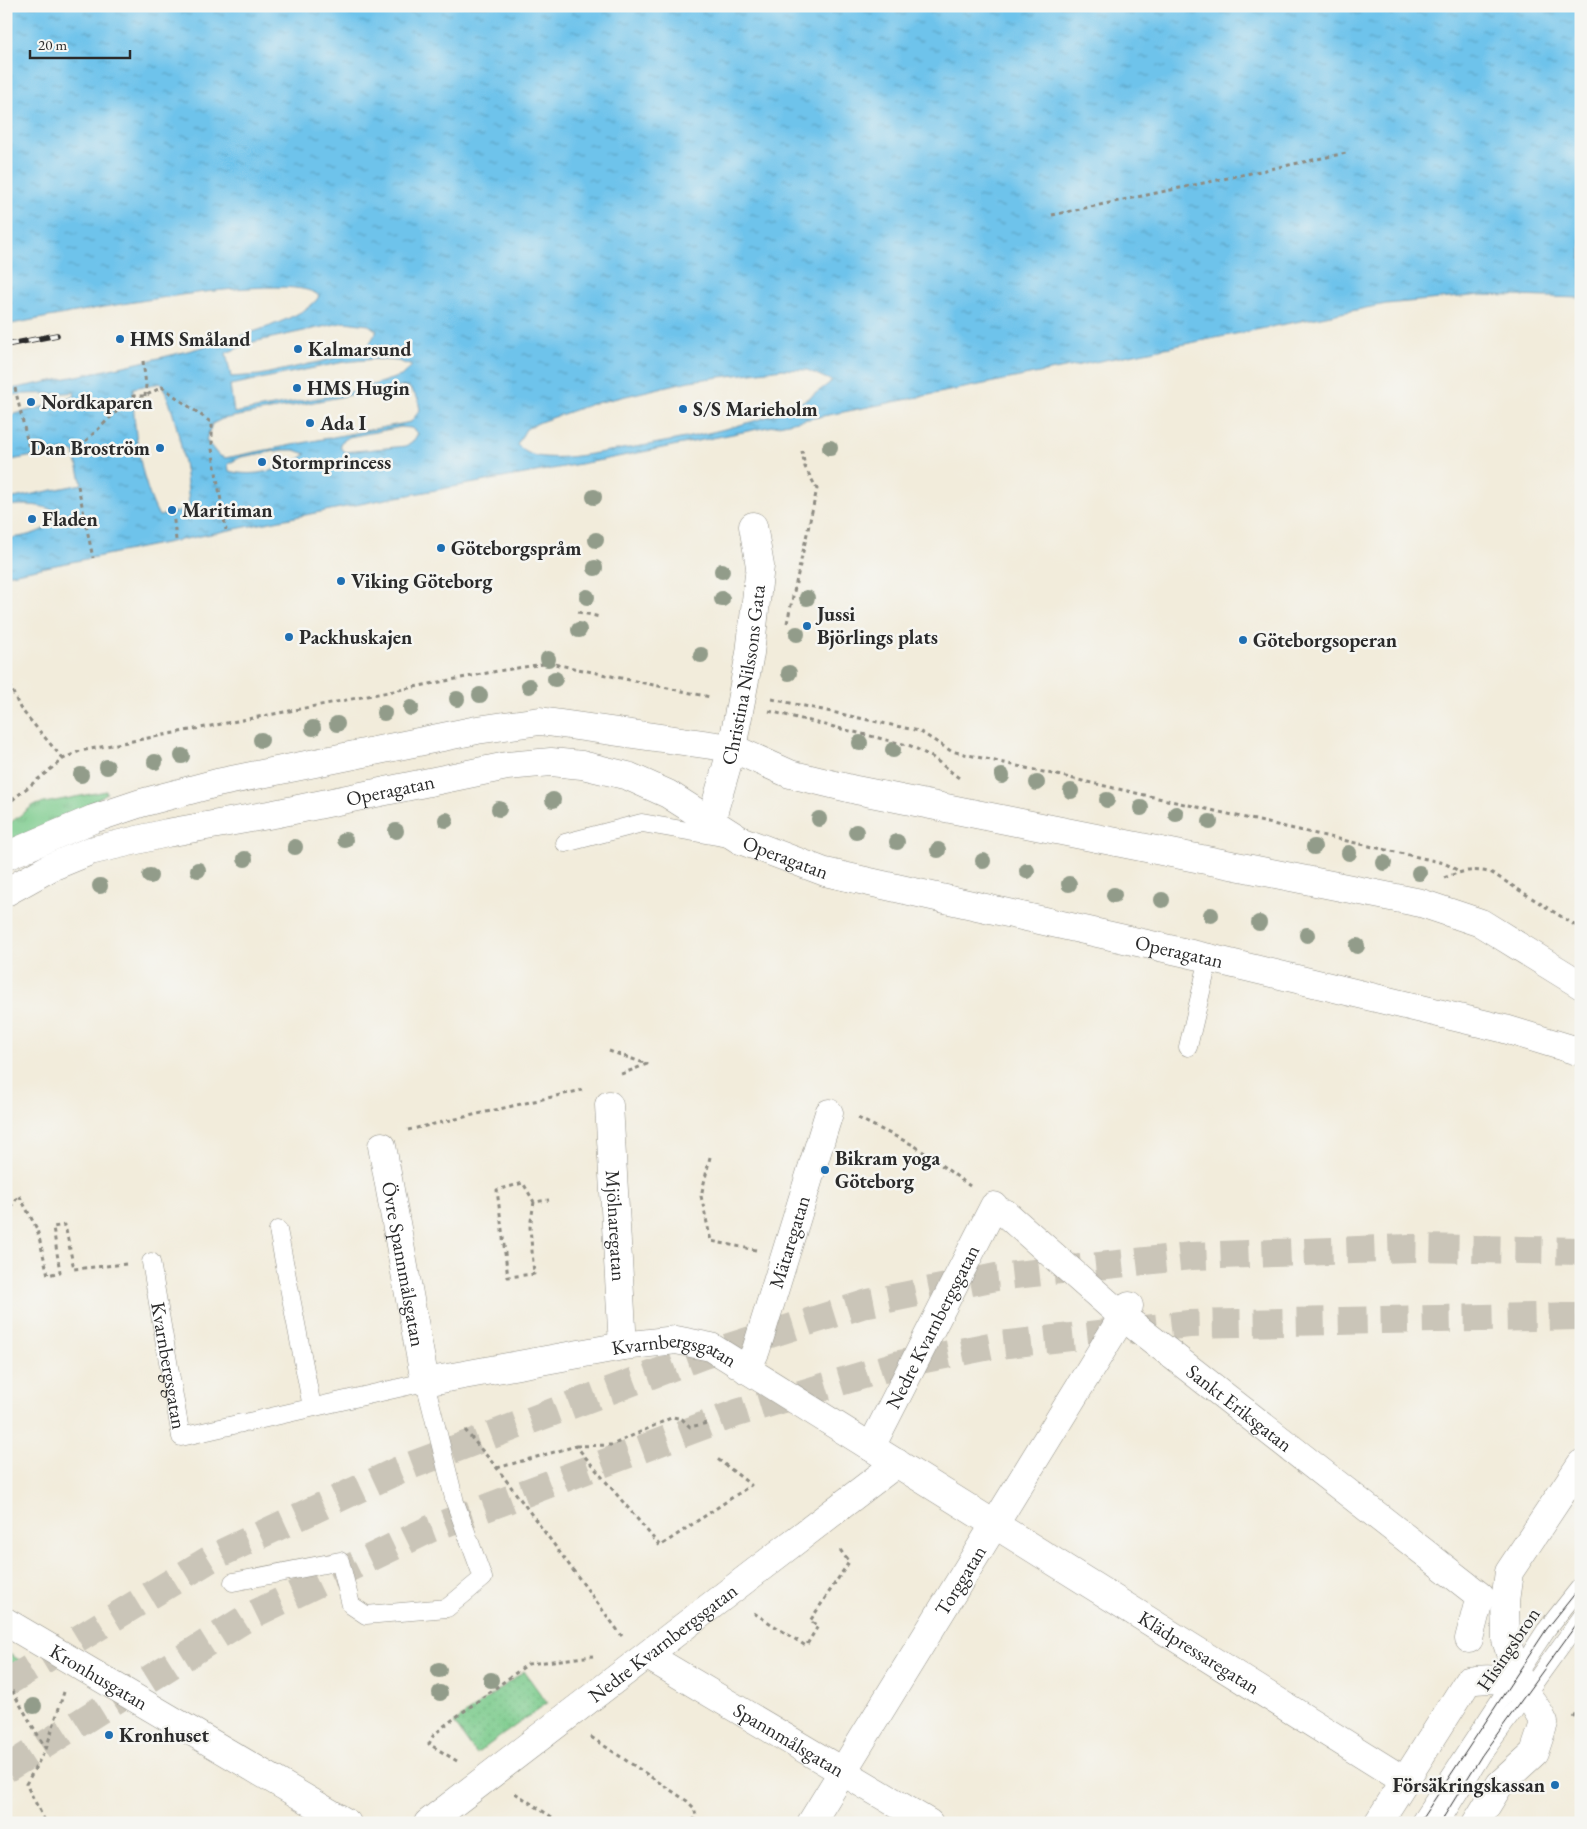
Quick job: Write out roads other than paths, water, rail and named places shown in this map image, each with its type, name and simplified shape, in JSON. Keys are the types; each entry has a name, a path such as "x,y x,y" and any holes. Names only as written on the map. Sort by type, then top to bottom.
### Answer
{"street":[{"name":"Christina Nilssons Gata","path":"710,821 732,748 750,653 760,566 753,526"},
{"name":"Operagatan","path":"6,856 92,819 141,803 217,783 504,726 540,721 732,748 790,774 856,790 1421,903 1480,923 1581,985"},
{"name":"Operagatan","path":"6,892 51,867 90,851 167,833 274,814 507,766 551,762 582,765 628,776 668,794 740,840 824,872 1209,958 1505,1029 1581,1052"},
{"name":"Mjölnaregatan","path":"609,1105 623,1346"},
{"name":"Mätaregatan","path":"747,1370 756,1350 829,1113"},
{"name":"Övre Spannmålsgatan","path":"382,1146 425,1382"},
{"name":"Sankt Eriksgatan","path":"1000,1209 1120,1319 1493,1586"},
{"name":"Nedre Kvarnbergsgatan","path":"871,1447 1000,1209"},
{"name":"Torggatan","path":"811,1823 1120,1319"},
{"name":"Kvarnbergsgatan","path":"425,1382 623,1346 676,1340 712,1348 897,1463 992,1525"},
{"name":"Nedre Kvarnbergsgatan","path":"428,1823 897,1463"},
{"path":"1469,1639 1493,1586 1509,1572 1581,1464"},
{"name":"Klädpressaregatan","path":"992,1525 1404,1782"},
{"path":"1476,1823 1500,1784 1534,1753 1544,1723 1536,1705 1519,1685 1506,1640 1505,1602 1493,1586"},
{"name":"Kronhusgatan","path":"6,1622 347,1823"},
{"name":"Spannmålsgatan","path":"648,1656 929,1823"},
{"path":"1378,1823 1468,1681 1486,1678 1519,1685"}],"lane":[{"path":"565,843 642,823 740,840"},
{"path":"1188,1048 1209,958"},
{"path":"278,1230 312,1407"},
{"name":"Kvarnbergsgatan","path":"151,1262 181,1437 425,1382"},
{"path":"233,1582 340,1561 351,1605 366,1615 446,1608 482,1578 454,1502 425,1382"},
{"name":"Hisingsbron","path":"1440,1823 1482,1755 1566,1602 1581,1586"},
{"name":"Hisingsbron","path":"1419,1823 1473,1738 1581,1618"}],"water":[{"path":"6,6 1581,6 1581,298 1481,295 1386,304 602,460 375,501 6,575 6,539 37,532 62,514 48,508 35,506 6,506 6,497 14,498 82,484 74,452 65,450 6,461 10,445 6,439 6,416 47,406 75,396 74,392 6,396 6,390 73,377 225,341 270,326 302,311 319,296 300,289 265,287 220,290 118,305 6,325","holes":["345,322 369,325 377,331 368,346 354,354 260,375 231,377 226,353 253,342","374,359 398,361 412,366 401,376 351,392 234,413 230,385 344,362","782,369 807,370 832,381 806,400 776,414 672,441 563,457 536,456 526,452 517,445 526,429 540,422 592,404 689,381","161,383 172,411 181,444 189,509 159,516 152,502 142,470 133,403 133,388","399,386 409,387 418,399 420,410 411,422 225,458 218,455 206,440 212,424 222,419","401,427 411,428 418,433 414,440 406,446 345,452 341,449 340,443 349,437","282,450 295,450 306,454 289,464 259,473 248,474 229,471 228,464 241,457"]}],"tunnel":[{"path":"6,1683 215,1556 399,1470 704,1355 868,1303 996,1277 1191,1256 1412,1248 1581,1251"},
{"path":"6,1769 248,1617 430,1529 737,1413 900,1364 990,1346 1189,1324 1581,1316"}],"tram line":[{"path":"1419,1823 1546,1630 1581,1586"},
{"path":"1440,1823 1482,1755 1581,1618"}],"railway":[{"path":"6,345 57,335"}],"place":[{"name":"HMS Småland","path":"120,339"},
{"name":"Kalmarsund","path":"298,349"},
{"name":"HMS Hugin","path":"297,388"},
{"name":"Nordkaparen","path":"31,402"},
{"name":"S/S Marieholm","path":"683,409"},
{"name":"Ada I","path":"310,423"},
{"name":"Dan Broström","path":"160,448"},
{"name":"Stormprincess","path":"262,462"},
{"name":"Maritiman","path":"172,510"},
{"name":"Fladen","path":"32,519"},
{"name":"Göteborgspråm","path":"441,548"},
{"name":"Viking Göteborg","path":"341,581"},
{"name":"Jussi Björlings plats","path":"807,626"},
{"name":"Packhuskajen","path":"289,637"},
{"name":"Göteborgsoperan","path":"1243,640"},
{"name":"Bikram yoga Göteborg","path":"825,1170"},
{"name":"Kronhuset","path":"109,1735"},
{"name":"Försäkringskassan","path":"1555,1785"}]}
